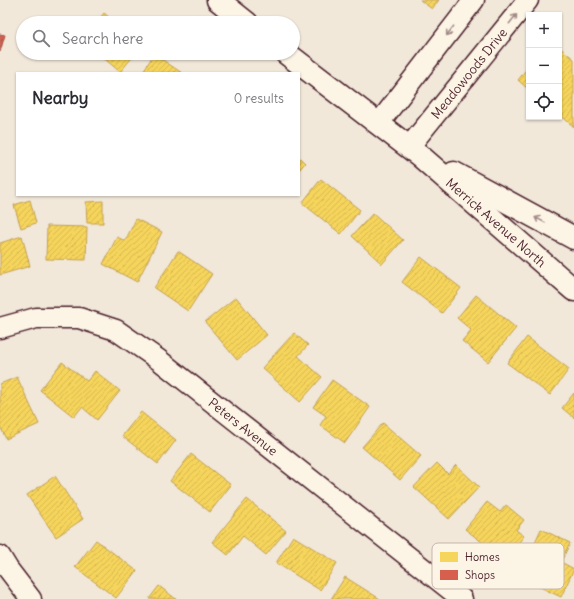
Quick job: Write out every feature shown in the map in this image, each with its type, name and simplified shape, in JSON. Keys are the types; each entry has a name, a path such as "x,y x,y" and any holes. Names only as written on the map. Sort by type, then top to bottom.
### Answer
{"main road":[{"path":"218,0 238,16"},
{"name":"Merrick Avenue North","path":"295,60 414,151 574,290"},
{"name":"Merrick Avenue North","path":"414,151 574,238"}],"street":[{"path":"379,123 474,0"},
{"name":"Meadowoods Drive","path":"414,151 528,0"},
{"name":"Peters Avenue","path":"0,328 36,318 79,318 116,330 159,360 432,575"},
{"path":"0,556 31,599"},
{"name":"Peters Avenue","path":"449,589 462,599"}],"building: Homes":[{"path":"420,0 439,0 432,9"},
{"path":"562,50 574,59 574,127 562,117"},
{"path":"106,60 130,60 120,72"},
{"path":"150,60 163,60 181,72 143,72"},
{"path":"526,70 526,87 518,80"},
{"path":"300,158 305,163 300,169"},
{"path":"321,179 360,210 341,234 302,203"},
{"path":"30,200 36,223 21,228 14,205"},
{"path":"103,201 103,223 87,223 86,202"},
{"path":"373,213 403,240 382,264 352,236"},
{"path":"136,219 162,232 137,282 103,264 117,237 125,241"},
{"path":"47,226 87,227 86,260 46,259"},
{"path":"22,236 30,266 0,275 0,243"},
{"path":"178,251 212,274 188,311 154,288"},
{"path":"421,257 461,288 442,313 402,282"},
{"path":"476,295 516,328 488,362 462,341 471,330 457,318"},
{"path":"236,297 267,335 237,360 205,322"},
{"path":"294,333 308,345 298,356 322,377 300,402 262,368"},
{"path":"527,337 569,369 550,395 507,363"},
{"path":"62,362 87,381 95,371 120,391 97,420 82,407 74,417 40,390"},
{"path":"17,377 39,424 6,439 0,426 0,384"},
{"path":"332,380 370,407 345,443 320,425 326,416 313,407"},
{"path":"574,393 574,418 562,408"},
{"path":"141,412 176,440 158,464 122,436"},
{"path":"383,423 421,456 400,480 362,447"},
{"path":"191,454 231,485 210,512 170,481"},
{"path":"437,463 448,474 456,465 479,487 449,519 414,487"},
{"path":"55,476 83,519 56,537 27,495"},
{"path":"247,499 286,531 266,555 243,536 228,555 212,542"},
{"path":"487,502 500,512 506,505 524,520 516,530 524,536 518,543 483,543 465,529"},
{"path":"541,529 570,543 564,556 564,543 535,543"},
{"path":"293,536 337,563 320,590 276,563"},
{"path":"96,540 137,571 116,598 75,567"},
{"path":"564,564 574,569 561,597 544,589 564,589"},
{"path":"345,577 380,599 331,599"},
{"path":"159,586 176,599 149,599"}],"building: Shops":[{"path":"0,34 5,35 0,52"}]}
